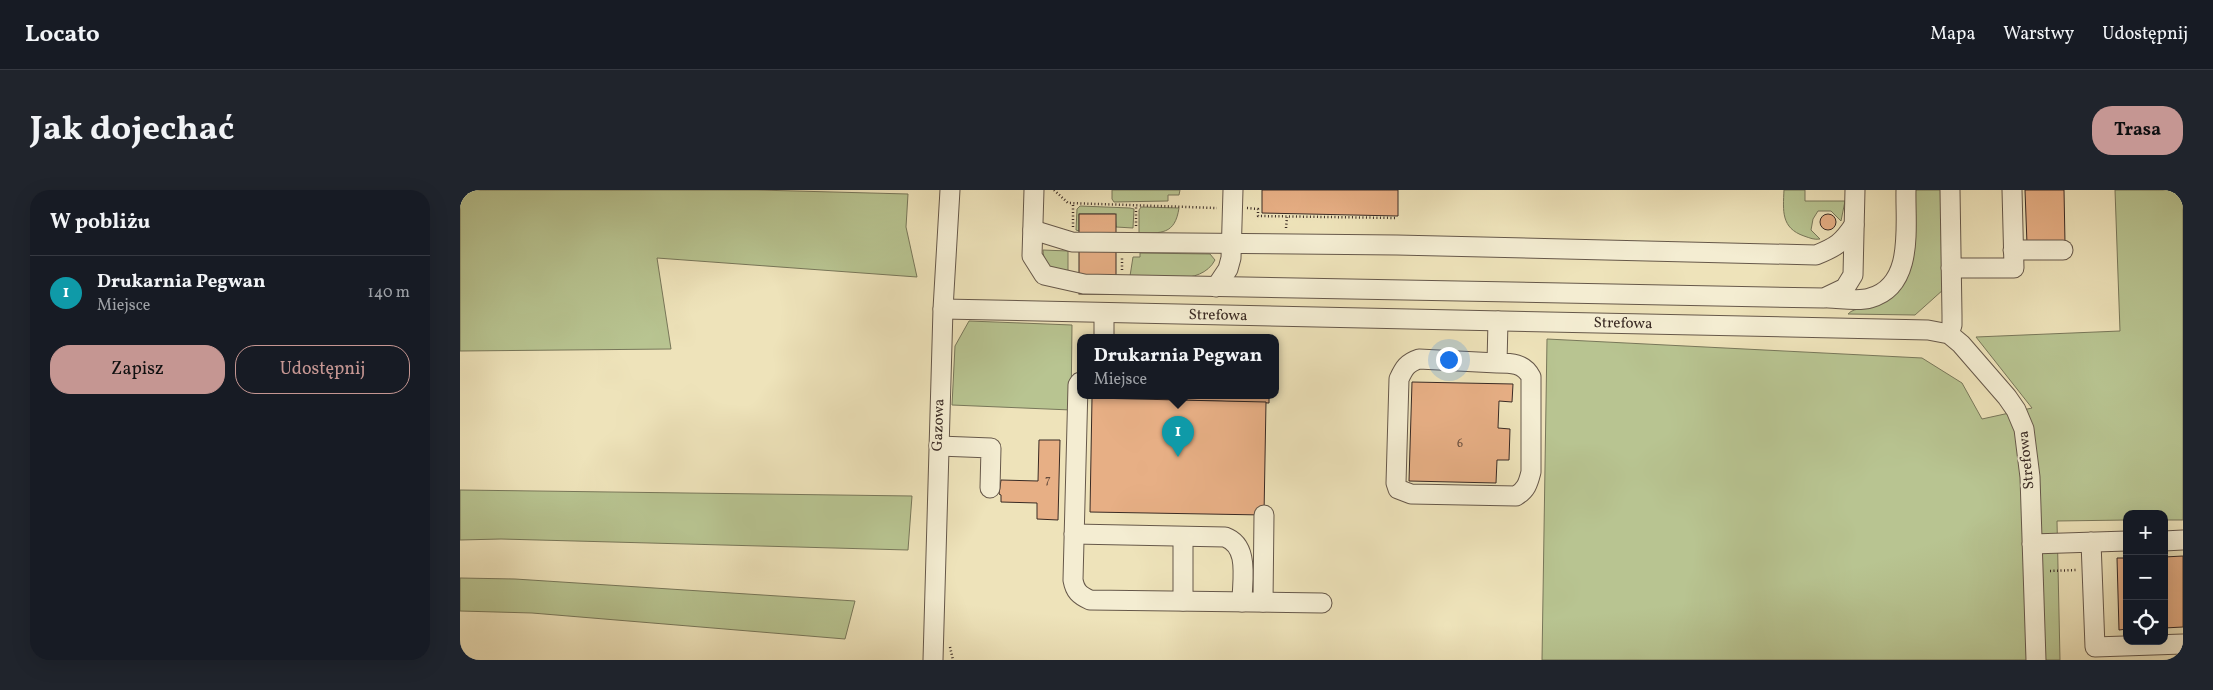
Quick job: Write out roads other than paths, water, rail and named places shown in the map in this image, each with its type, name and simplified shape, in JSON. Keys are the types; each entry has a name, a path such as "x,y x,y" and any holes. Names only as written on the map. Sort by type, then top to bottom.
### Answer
{"street":[{"name":"Gazowa","path":"933,660 943,309 950,190"},
{"path":"1227,316 1222,287 1231,258 1233,190"},
{"path":"1824,298 1844,288 1853,275 1855,190"},
{"path":"1032,192 1032,256 1044,275 1084,284 1870,299 1886,290 1898,275 1904,258 1906,190"},
{"path":"1949,334 1952,325 1950,190"},
{"path":"1952,268 2014,268 2012,190"},
{"path":"1033,230 1072,242 1231,243 1816,255 1836,248 1846,238 1854,225"},
{"path":"2013,250 2063,250"},
{"name":"Strefowa","path":"943,309 1928,330 1949,334 1961,344 2007,397 2021,419 2028,451 2036,660"},
{"path":"1104,313 1104,334"},
{"path":"1497,363 1498,321"},
{"path":"1419,359 1497,363 1520,366 1527,370 1531,376 1531,472 1524,492 1516,496 1411,494 1398,489 1396,483 1399,379 1408,363 1419,359"},
{"path":"1078,399 1072,580 1075,589 1082,596 1090,600 1322,602"},
{"path":"939,446 992,448 990,488"},
{"path":"1263,602 1264,515"},
{"path":"1074,534 1225,537 1233,540 1239,546 1243,559 1242,602"},
{"path":"1183,537 1183,601"},
{"path":"2168,541 2183,540"},
{"path":"2090,542 2094,647 2183,644"},
{"path":"2032,544 2123,542"}],"place":[{"name":"Drukarnia Pegwan","path":"1178,457"}]}
